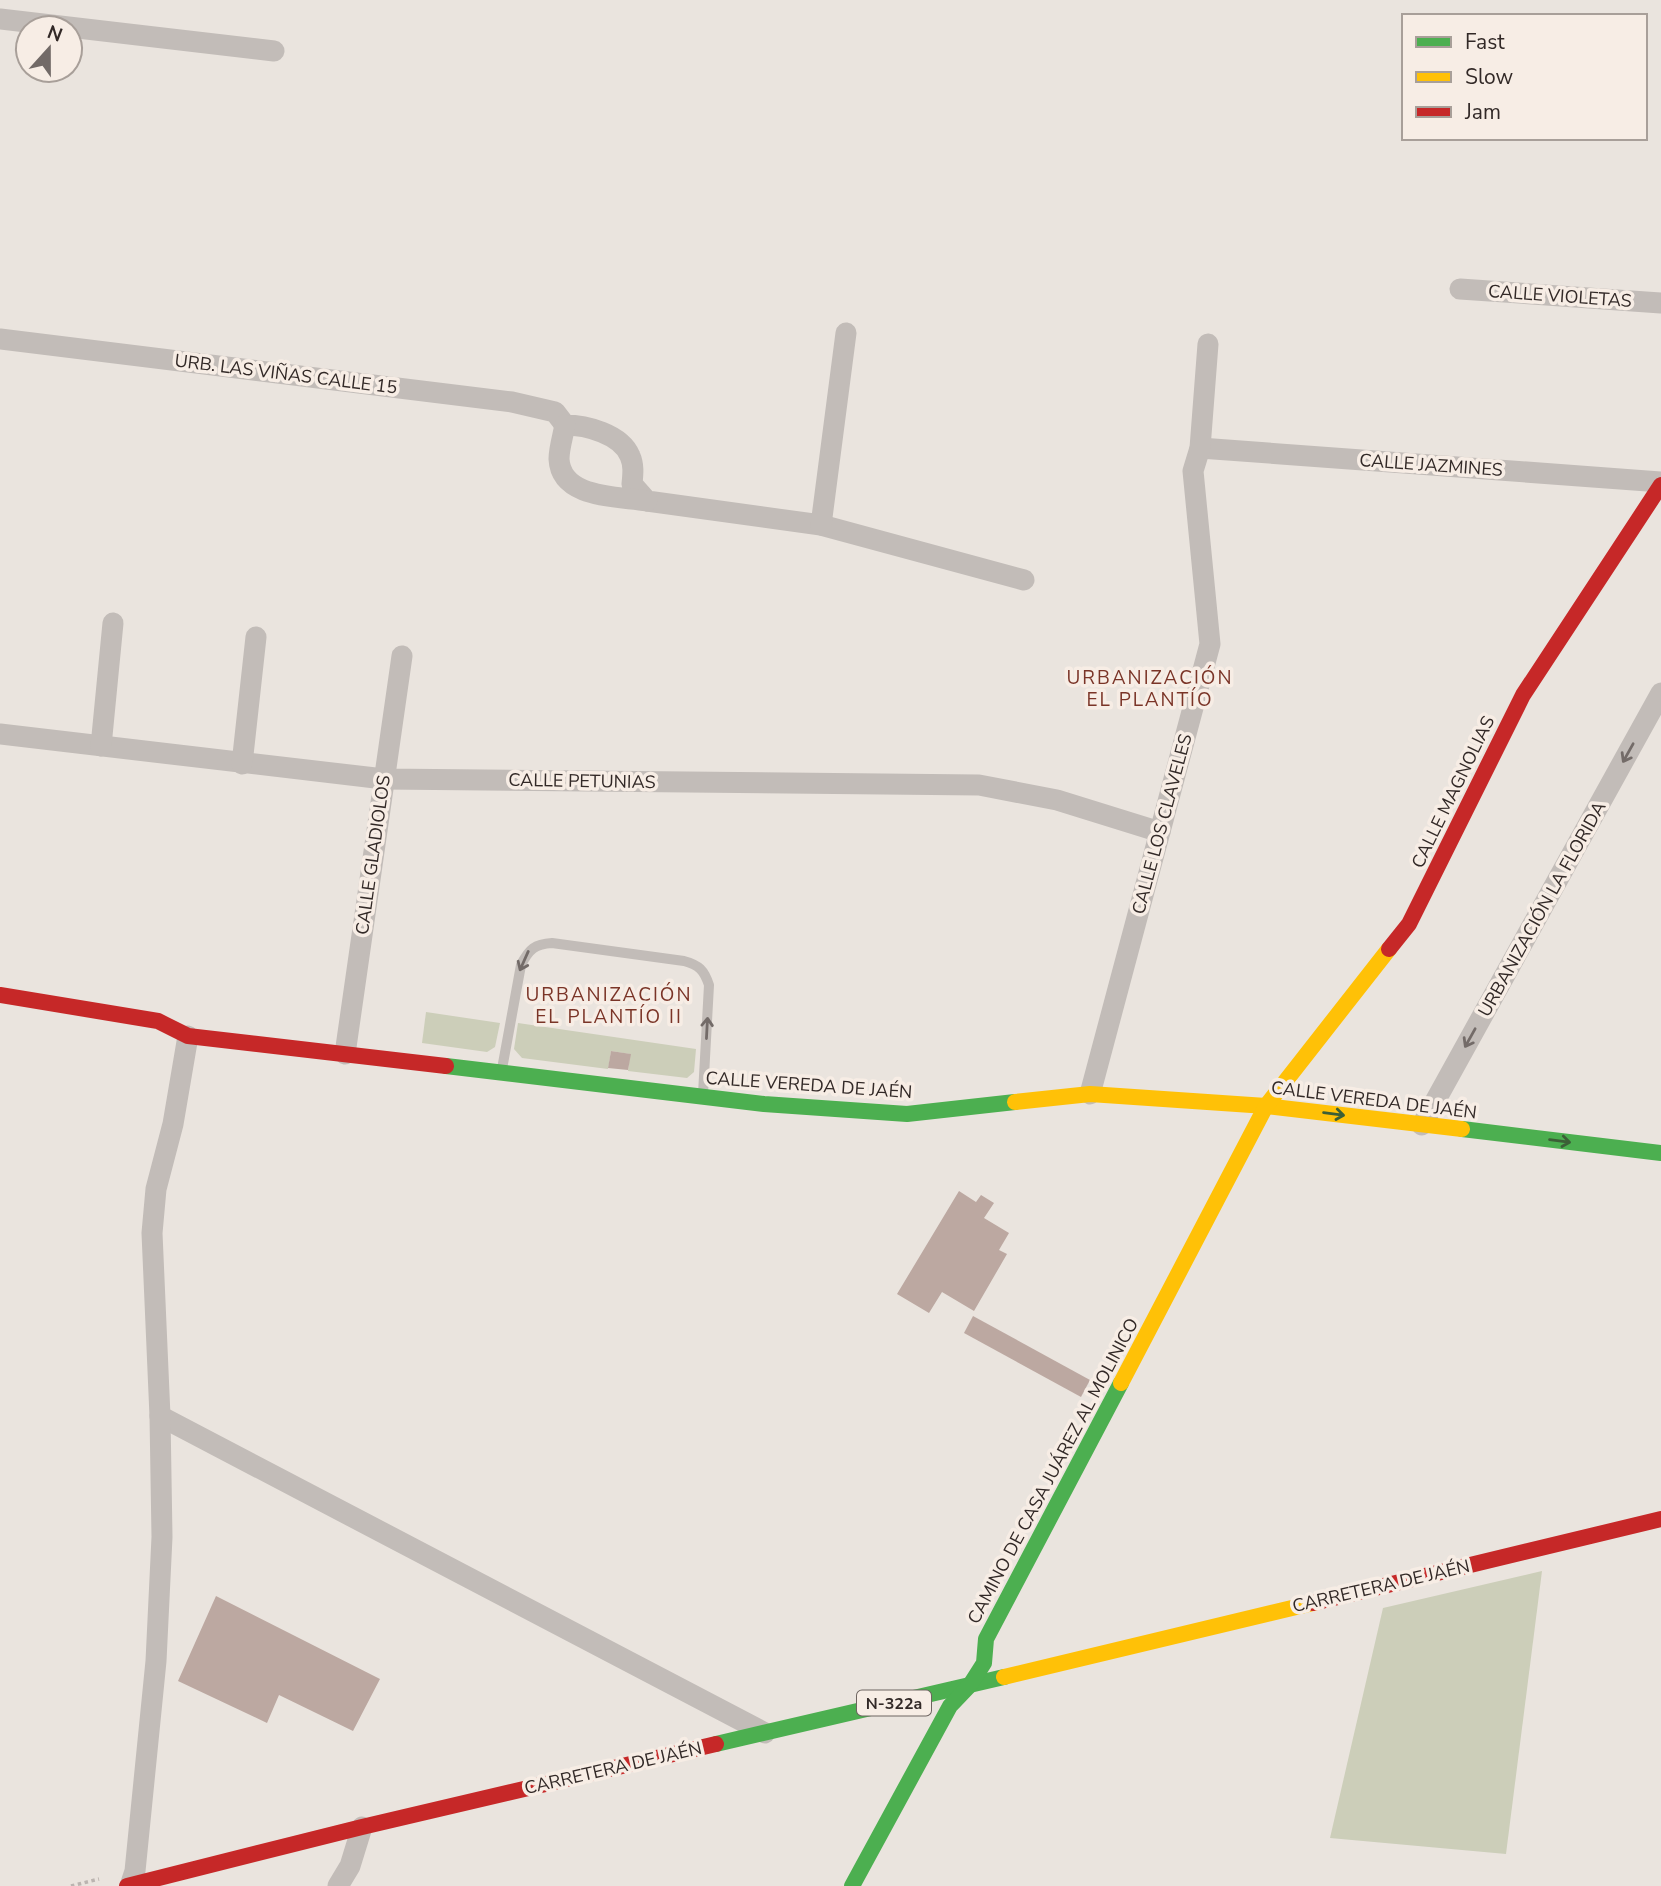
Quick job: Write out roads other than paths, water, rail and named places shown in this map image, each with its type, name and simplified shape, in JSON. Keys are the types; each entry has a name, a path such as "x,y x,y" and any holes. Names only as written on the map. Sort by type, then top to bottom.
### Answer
{"main road":[{"name":"CALLE MAGNOLIAS","path":"1266,1107 1409,924 1522,695 1661,484"},
{"name":"CALLE VEREDA DE JAÉN","path":"0,995 158,1021 188,1036 764,1104 907,1114 1090,1094 1266,1107 1661,1153"},
{"name":"CAMINO DE CASA JUÁREZ AL MOLINICO","path":"852,1886 950,1706 970,1685 984,1663 986,1639 1266,1107"},
{"name":"CARRETERA DE JAÉN","path":"129,1886 362,1827 970,1685 1661,1519"}],"street":[{"path":"0,19 274,51"},
{"name":"CALLE VIOLETAS","path":"1460,289 1661,303"},
{"path":"821,525 846,333"},
{"name":"URB. LAS VIÑAS CALLE 15","path":"0,339 512,402 555,412 565,425 582,425 615,440 629,453 633,468 632,484 647,501"},
{"name":"CALLE LOS CLAVELES","path":"1090,1094 1210,644 1193,471 1200,448 1208,344"},
{"path":"565,425 559,460 563,474 569,484 584,491 821,525 1024,580"},
{"name":"CALLE JAZMINES","path":"1200,448 1661,484"},
{"path":"102,746 113,622"},
{"path":"242,764 256,637"},
{"name":"CALLE GLADIOLOS","path":"345,1054 402,656"},
{"name":"URBANIZACIÓN LA FLORIDA","path":"1422,1125 1661,694"},
{"name":"CALLE PETUNIAS","path":"0,734 384,779 979,785 1057,800 1160,832"},
{"path":"129,1886 135,1871 156,1661 162,1537 152,1233 156,1189 173,1124 188,1036"},
{"path":"160,1416 765,1733"},
{"name":"CARRETERA DE JAÉN","path":"984,1663 1100,1653"},
{"path":"338,1886 350,1866 362,1827"}],"lane":[{"path":"502,1072 521,965 528,952 537,944 552,943 698,965 705,973 709,985 703,1096"}],"district":[{"name":"URBANIZACIÓN EL PLANTÍO","path":"1150,688"},
{"name":"URBANIZACIÓN EL PLANTÍO II","path":"609,1005"}]}
